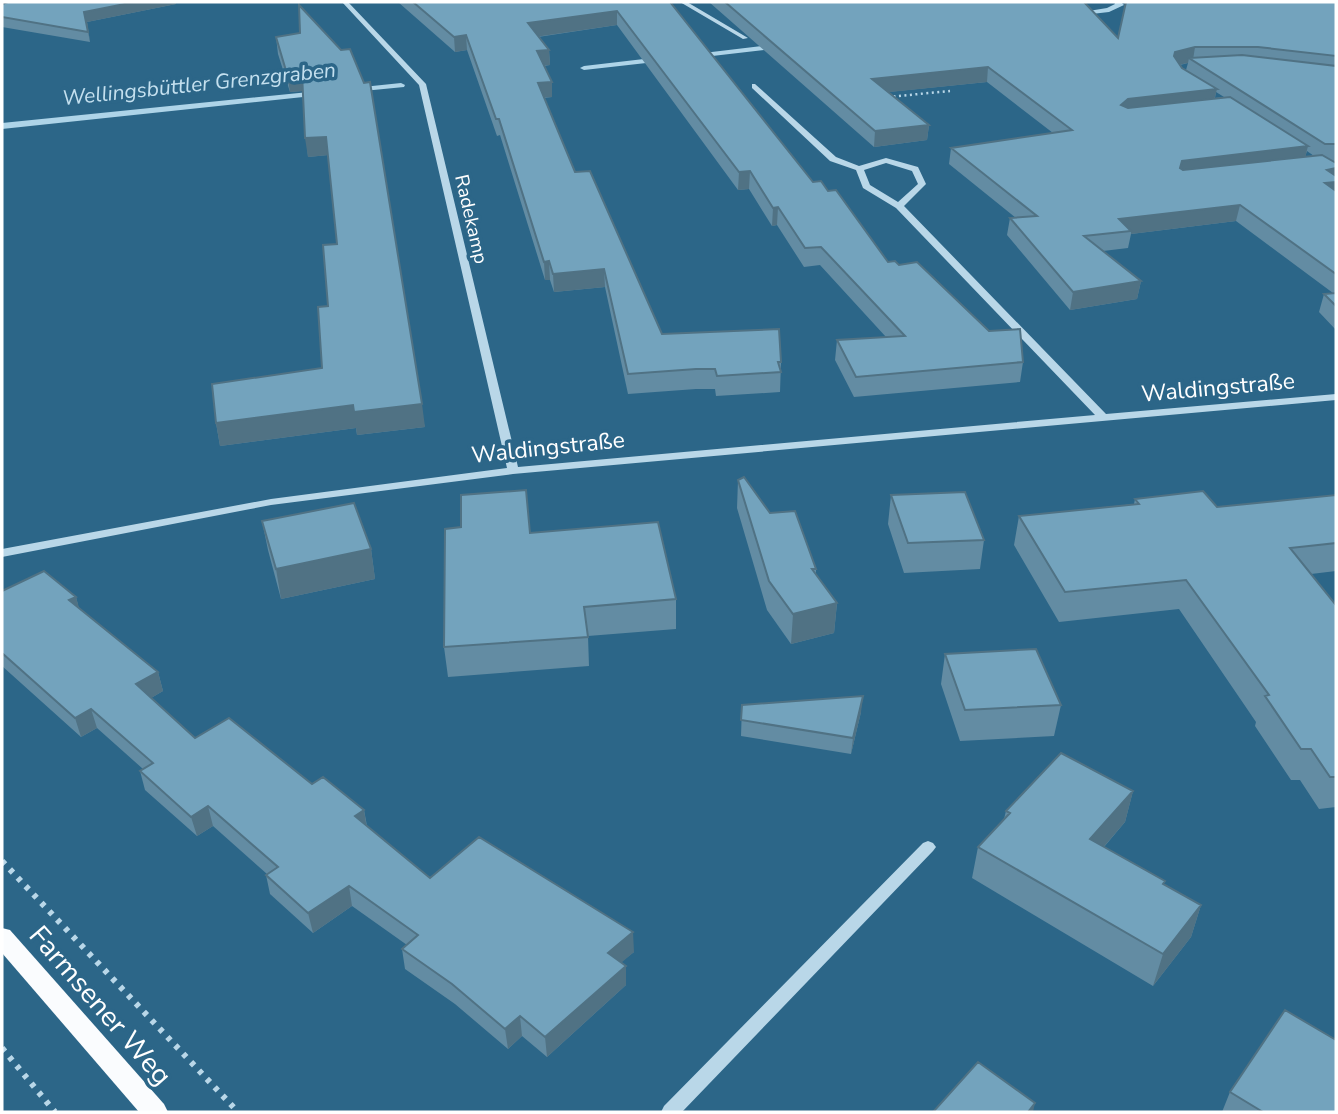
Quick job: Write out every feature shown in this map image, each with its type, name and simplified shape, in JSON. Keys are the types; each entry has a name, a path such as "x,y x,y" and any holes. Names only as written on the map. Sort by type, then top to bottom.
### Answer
{"main road":[{"name":"Farmsener Weg","path":"2,937 155,1112"}],"street":[{"name":"Radekamp","path":"345,2 422,84 513,471"},
{"path":"683,2 745,38"},
{"path":"755,86 833,159 859,169 886,160 915,169 922,184 899,206"},
{"path":"859,169 866,186 899,206 1103,418"},
{"name":"Waldingstraße","path":"2,553 271,502 513,471 1336,397"},
{"path":"670,1112 928,847"}],"path":[{"path":"881,97 950,90"},
{"path":"2,861 238,1112"},
{"path":"2,1048 55,1112"}],"building":[{"path":"135,2 84,12 88,32 2,17 2,4"},
{"path":"413,2 670,2 813,182 821,181 828,191 836,190 888,262 895,261 899,265 917,262 989,331 1020,329 1023,362 856,377 837,340 905,336 821,247 805,248 778,207 773,208 750,171 739,172 617,11 528,23 549,50 537,51 552,82 538,83 575,172 590,171 662,334 779,329 781,362 778,362 781,372 717,376 715,369 696,369 628,374 604,269 553,274 549,261 544,262 499,119 496,119 466,35 454,37"},
{"path":"725,2 1084,2 1118,38 1126,2 1336,2 1336,56 1258,47 1195,47 1175,52 1174,56 1182,68 1217,89 1128,99 1121,105 1128,108 1230,97 1308,146 1182,161 1180,168 1183,170 1322,155 1336,163 1336,168 1327,170 1336,176 1336,182 1325,183 1336,191 1336,274 1240,205 1119,219 1131,231 1084,236 1141,281 1073,292 1010,218 1037,216 951,148 1072,130 988,67 872,79 929,125 875,131"},
{"path":"299,5 341,50 350,49 364,83 370,82 422,404 354,412 353,405 216,423 212,384 322,368 318,307 328,306 323,245 337,244 326,137 305,138 302,73 287,74 276,37 300,33"},
{"path":"1242,55 1336,66 1336,144 1325,144 1189,58"},
{"path":"1336,293 1336,306 1324,294"},
{"path":"744,477 770,513 795,511 816,569 812,569 837,603 793,614 769,581 738,480"},
{"path":"526,490 530,533 658,522 676,599 584,607 588,637 444,647 445,529 461,527 461,495"},
{"path":"1203,491 1217,507 1336,495 1336,543 1290,548 1336,605 1336,777 1330,777 1311,749 1301,749 1265,696 1269,695 1186,580 1065,592 1019,516 1139,504 1135,499"},
{"path":"965,492 984,540 908,543 891,495"},
{"path":"354,503 371,549 276,569 262,521"},
{"path":"44,571 76,597 69,600 158,672 136,684 195,738 229,718 312,784 323,777 364,810 355,816 430,878 479,837 633,932 608,953 626,966 545,1037 520,1016 505,1029 452,984 402,949 418,935 349,886 308,913 266,875 278,867 208,806 191,817 140,771 153,763 91,709 75,718 2,653 2,591"},
{"path":"1036,649 1061,705 965,710 945,654"},
{"path":"863,696 853,738 741,720 742,705"},
{"path":"1061,753 1133,791 1090,839 1165,881 1163,884 1201,905 1163,954 978,847 1010,813 1006,811"},
{"path":"1285,1010 1336,1040 1336,1112 1263,1112 1230,1092"},
{"path":"978,1062 1035,1103 1028,1112 933,1112"}],"waterway":[{"name":"Wellingsbüttler Grenzgraben","path":"1074,14 1109,10 1120,5 1117,2"},
{"name":"Wellingsbüttler Grenzgraben","path":"695,56 779,46"},
{"name":"Wellingsbüttler Grenzgraben","path":"584,68 661,59"},
{"name":"Wellingsbüttler Grenzgraben","path":"353,90 401,85"},
{"name":"Wellingsbüttler Grenzgraben","path":"2,126 319,93"}]}
